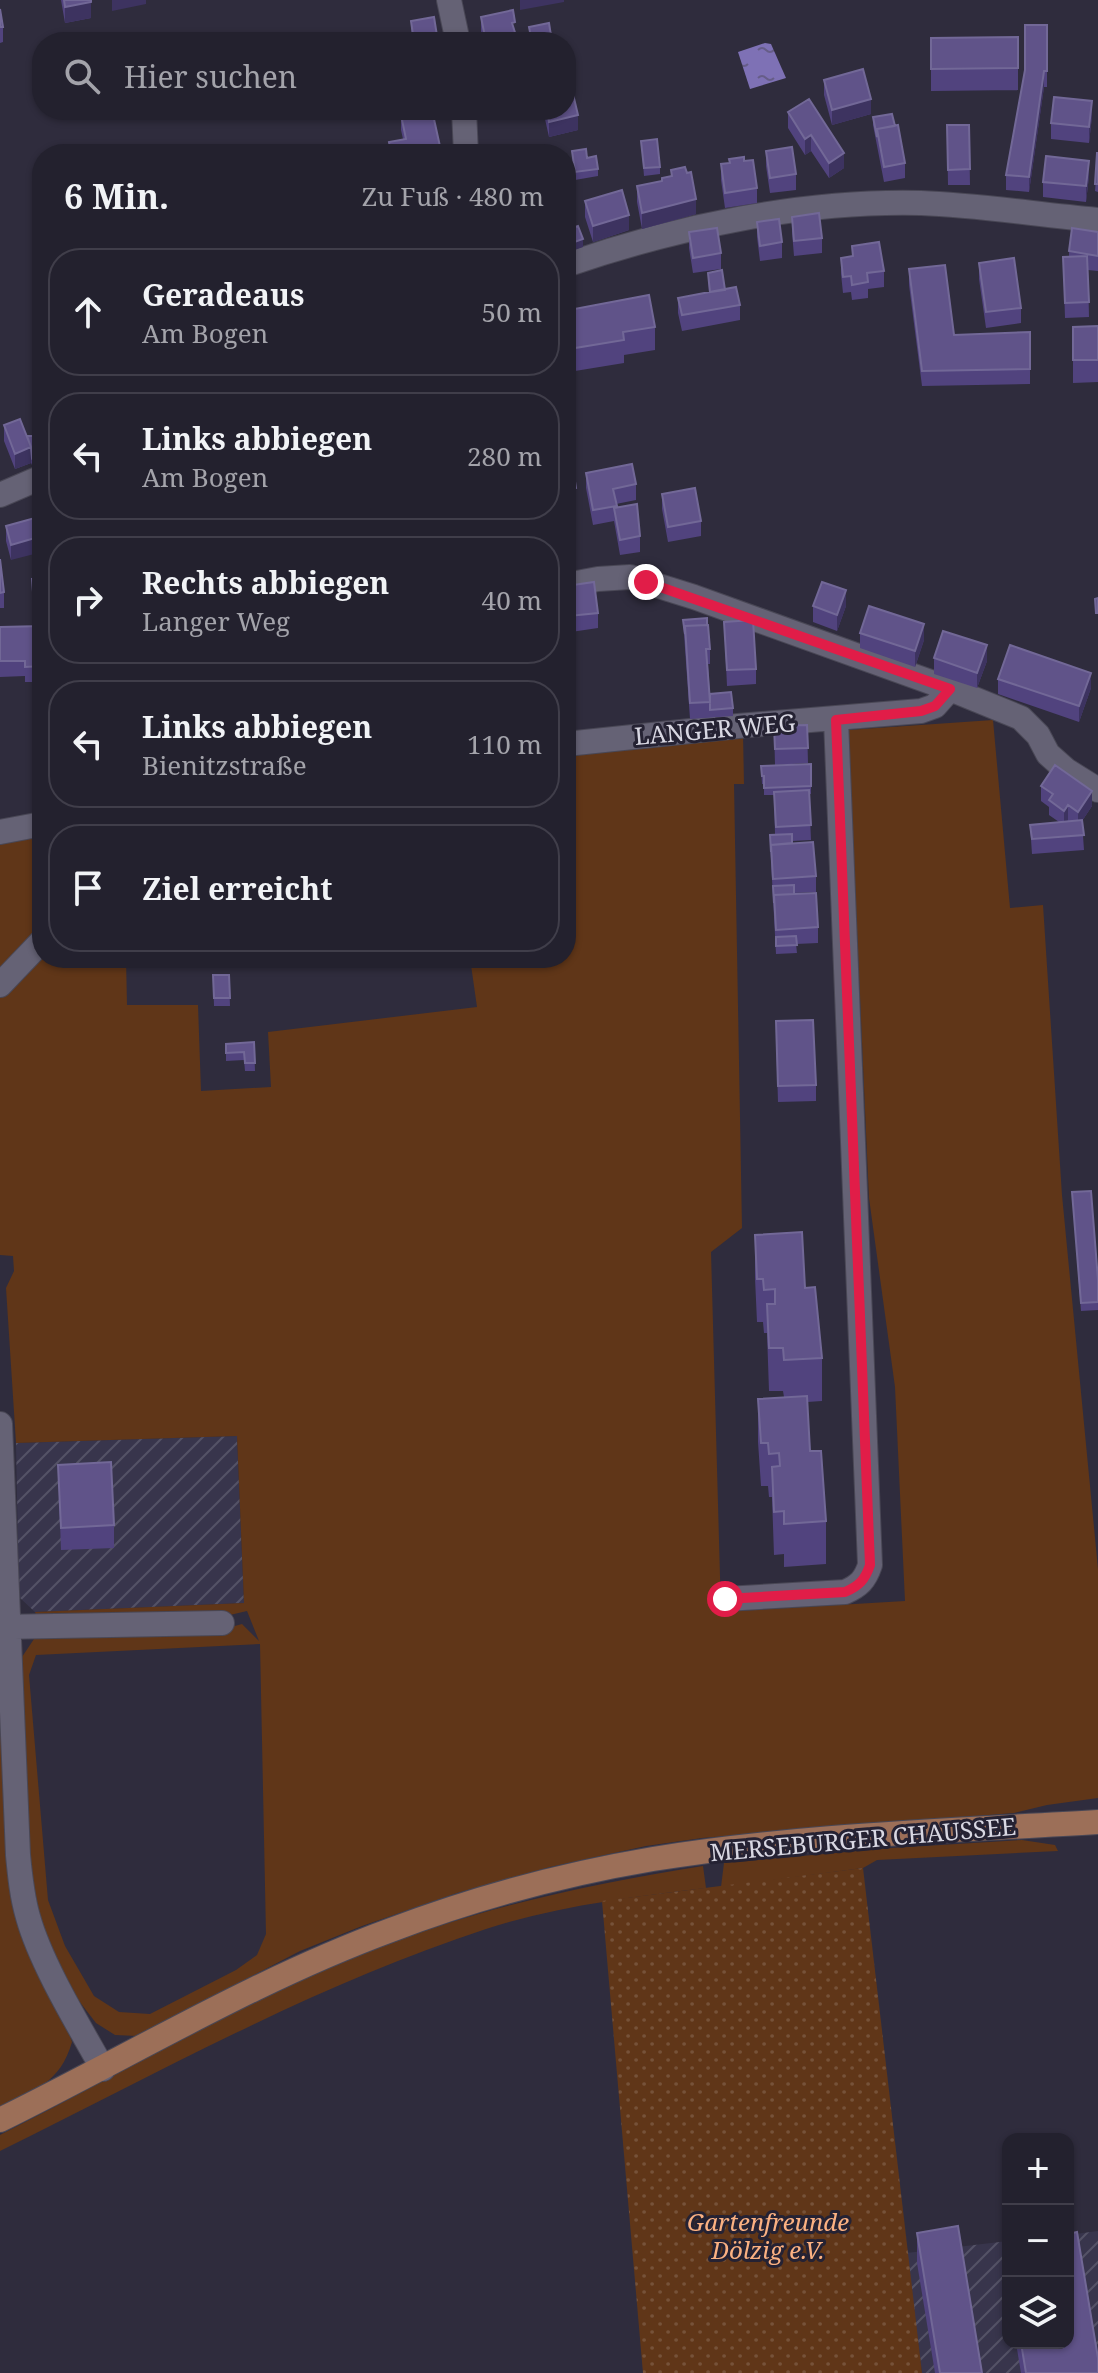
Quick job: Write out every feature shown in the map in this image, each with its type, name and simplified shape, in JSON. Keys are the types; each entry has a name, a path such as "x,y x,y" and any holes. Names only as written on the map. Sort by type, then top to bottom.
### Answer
{"main road":[{"name":"MERSEBURGER CHAUSSEE","path":"0,2120 267,1983 390,1930 495,1896 629,1864 712,1851 799,1842 1098,1822"}],"street":[{"path":"449,0 456,32"},
{"path":"464,120 466,144"},
{"path":"576,262 625,245 713,225 873,204 933,204 1098,220"},
{"path":"0,495 32,481"},
{"path":"576,583 616,577 638,579 950,689 1021,718 1038,735 1048,754 1066,770 1098,790"},
{"name":"LANGER WEG","path":"576,743 698,729 921,711 935,706 950,689"},
{"path":"725,1599 845,1592 865,1579 870,1565 836,720"},
{"path":"0,832 32,826"},
{"path":"0,985 32,951"},
{"path":"0,1424 5,1628 23,1897 42,1953 103,2069"},
{"path":"5,1628 222,1623"}],"shaded area":[{"path":"237,1436 244,1603 35,1612 19,1597 16,1443"},
{"path":"1098,2231 1098,2373 922,2373 907,2253 1002,2242 1002,2349 1074,2349 1074,2234"}],"green space":[{"path":"993,720 1010,908 1043,905 1062,1195 1098,1569 1098,1798 1014,1813 702,1838 646,1846 550,1867 457,1893 300,1951 137,2036 115,2035 96,2023 79,2001 48,1945 31,1889 20,1660 34,1639 42,1635 224,1629 242,1624 259,1641 247,1611 217,1618 39,1621 35,1612 244,1603 237,1436 16,1443 6,1288 14,1271 13,1256 0,1255 0,994 32,967 126,968 127,1005 198,1005 201,1091 271,1087 268,1032 477,1007 471,968 576,968 576,748 743,733 744,784 734,784 742,1228 711,1252 721,1612 905,1601 895,1387 869,1198 848,730","holes":["260,1644 266,1934 257,1955 236,1970 150,2014 119,2012 94,1996 65,1946 48,1900 29,1675 36,1655"]},
{"path":"32,834 32,942 0,976 0,840"},
{"path":"0,1679 8,1850 72,2042 61,2067 53,2076 0,2107"},
{"path":"1022,1840 1055,1845 1058,1851 877,1860 863,1868 721,1887 724,1863"},
{"path":"703,1866 706,1888 540,1914 486,1929 360,1976 239,2031 0,2151 0,2135 232,2014 375,1949 455,1921 537,1898"},
{"name":"Gartenfreunde Dölzig e.V.","path":"863,1868 922,2373 643,2373 602,1901"}],"water":[{"path":"771,44 786,78 750,89 738,52"}],"building":[{"path":"64,0 91,0 91,2 65,7"},
{"path":"513,10 515,32 484,32 481,17"},
{"path":"434,17 436,32 413,32 411,21"},
{"path":"549,23 550,32 530,32 529,27"},
{"path":"1025,25 1047,25 1047,71 1044,71 1029,177 1006,175 1025,70"},
{"path":"1018,37 1018,68 931,69 931,38"},
{"path":"863,69 871,99 832,110 824,80"},
{"path":"1054,97 1092,101 1089,127 1051,123"},
{"path":"809,99 844,153 829,163 811,135 805,139 788,112"},
{"path":"892,114 895,126 877,129 877,137 873,117"},
{"path":"402,120 434,120 439,144 389,144 406,139"},
{"path":"898,125 905,163 884,167 877,129"},
{"path":"947,125 969,125 970,169 948,170"},
{"path":"657,139 660,167 644,168 641,141"},
{"path":"792,147 796,174 770,178 766,151"},
{"path":"586,149 587,158 596,156 598,169 576,172 576,150"},
{"path":"1097,153 1098,184 1095,184"},
{"path":"1046,156 1089,161 1086,186 1043,182"},
{"path":"744,157 744,161 753,160 757,188 725,193 721,164 730,163 729,159"},
{"path":"685,167 687,173 691,172 696,199 642,213 637,186 662,181 662,178 672,176 671,170"},
{"path":"622,190 629,215 593,226 585,201"},
{"path":"819,213 822,238 794,241 792,217"},
{"path":"779,219 782,242 760,246 757,222"},
{"path":"576,227 583,239 576,241"},
{"path":"717,228 721,253 693,258 689,232"},
{"path":"1072,228 1098,232 1098,256 1069,251"},
{"path":"879,242 884,271 867,273 868,282 852,285 851,276 843,277 841,258 853,256 852,246"},
{"path":"1087,256 1089,302 1065,303 1063,257"},
{"path":"1014,258 1021,308 986,312 979,263"},
{"path":"945,265 954,335 1030,332 1030,369 922,371 909,269"},
{"path":"722,270 725,290 710,292 708,273"},
{"path":"736,287 740,305 682,315 678,298"},
{"path":"649,295 655,327 623,332 624,340 576,348 576,309"},
{"path":"1098,326 1098,360 1073,360 1073,327"},
{"path":"20,419 31,447 15,454 4,425"},
{"path":"632,464 636,484 613,489 617,506 593,510 586,473"},
{"path":"695,488 701,521 668,527 662,494"},
{"path":"637,504 640,536 620,540 614,508"},
{"path":"32,519 32,539 11,545 6,526"},
{"path":"0,559 4,592 0,593"},
{"path":"594,582 598,613 576,615 576,585"},
{"path":"822,582 846,590 837,615 813,606"},
{"path":"869,606 924,624 915,651 860,633"},
{"path":"707,618 707,625 685,626 685,634 683,620"},
{"path":"753,620 756,669 727,670 724,622"},
{"path":"708,625 710,649 706,649 710,702 690,703 685,626"},
{"path":"32,626 32,667 25,667 25,661 0,661 0,627"},
{"path":"943,631 987,645 977,673 934,658"},
{"path":"1010,645 1091,673 1079,706 998,679"},
{"path":"731,692 733,708 710,710 710,694"},
{"path":"807,725 808,748 775,749 774,726"},
{"path":"811,764 811,786 764,788 761,766"},
{"path":"1055,765 1092,791 1078,812 1068,805 1064,811 1049,800 1053,794 1041,786"},
{"path":"809,790 811,825 776,827 774,792"},
{"path":"1082,820 1084,835 1032,839 1030,825"},
{"path":"792,834 792,843 771,845 771,852 770,835"},
{"path":"813,842 816,876 773,879 771,845"},
{"path":"794,885 794,894 774,895 774,903 773,886"},
{"path":"816,893 818,927 776,930 774,895"},
{"path":"796,936 797,945 776,946 776,937"},
{"path":"213,975 229,975 230,998 214,998"},
{"path":"813,1020 816,1085 778,1086 776,1021"},
{"path":"254,1042 255,1063 245,1063 244,1052 226,1053 226,1044"},
{"path":"1091,1191 1098,1302 1081,1303 1072,1192"},
{"path":"802,1232 805,1288 815,1287 822,1358 784,1360 783,1348 769,1348 767,1304 775,1304 775,1289 764,1290 763,1279 757,1279 755,1235"},
{"path":"807,1396 810,1451 821,1451 826,1521 784,1524 784,1511 774,1512 772,1467 780,1466 779,1453 769,1454 768,1443 761,1443 758,1399"},
{"path":"111,1462 114,1525 61,1528 58,1465"},
{"path":"958,2226 982,2373 940,2373 917,2233"},
{"path":"1077,2232 1098,2373 1026,2373 1022,2349 1074,2349 1074,2233"}],"route":[{"path":"646,582 950,689 935,706 921,711 836,720 870,1565 865,1579 845,1592 725,1599"}]}
